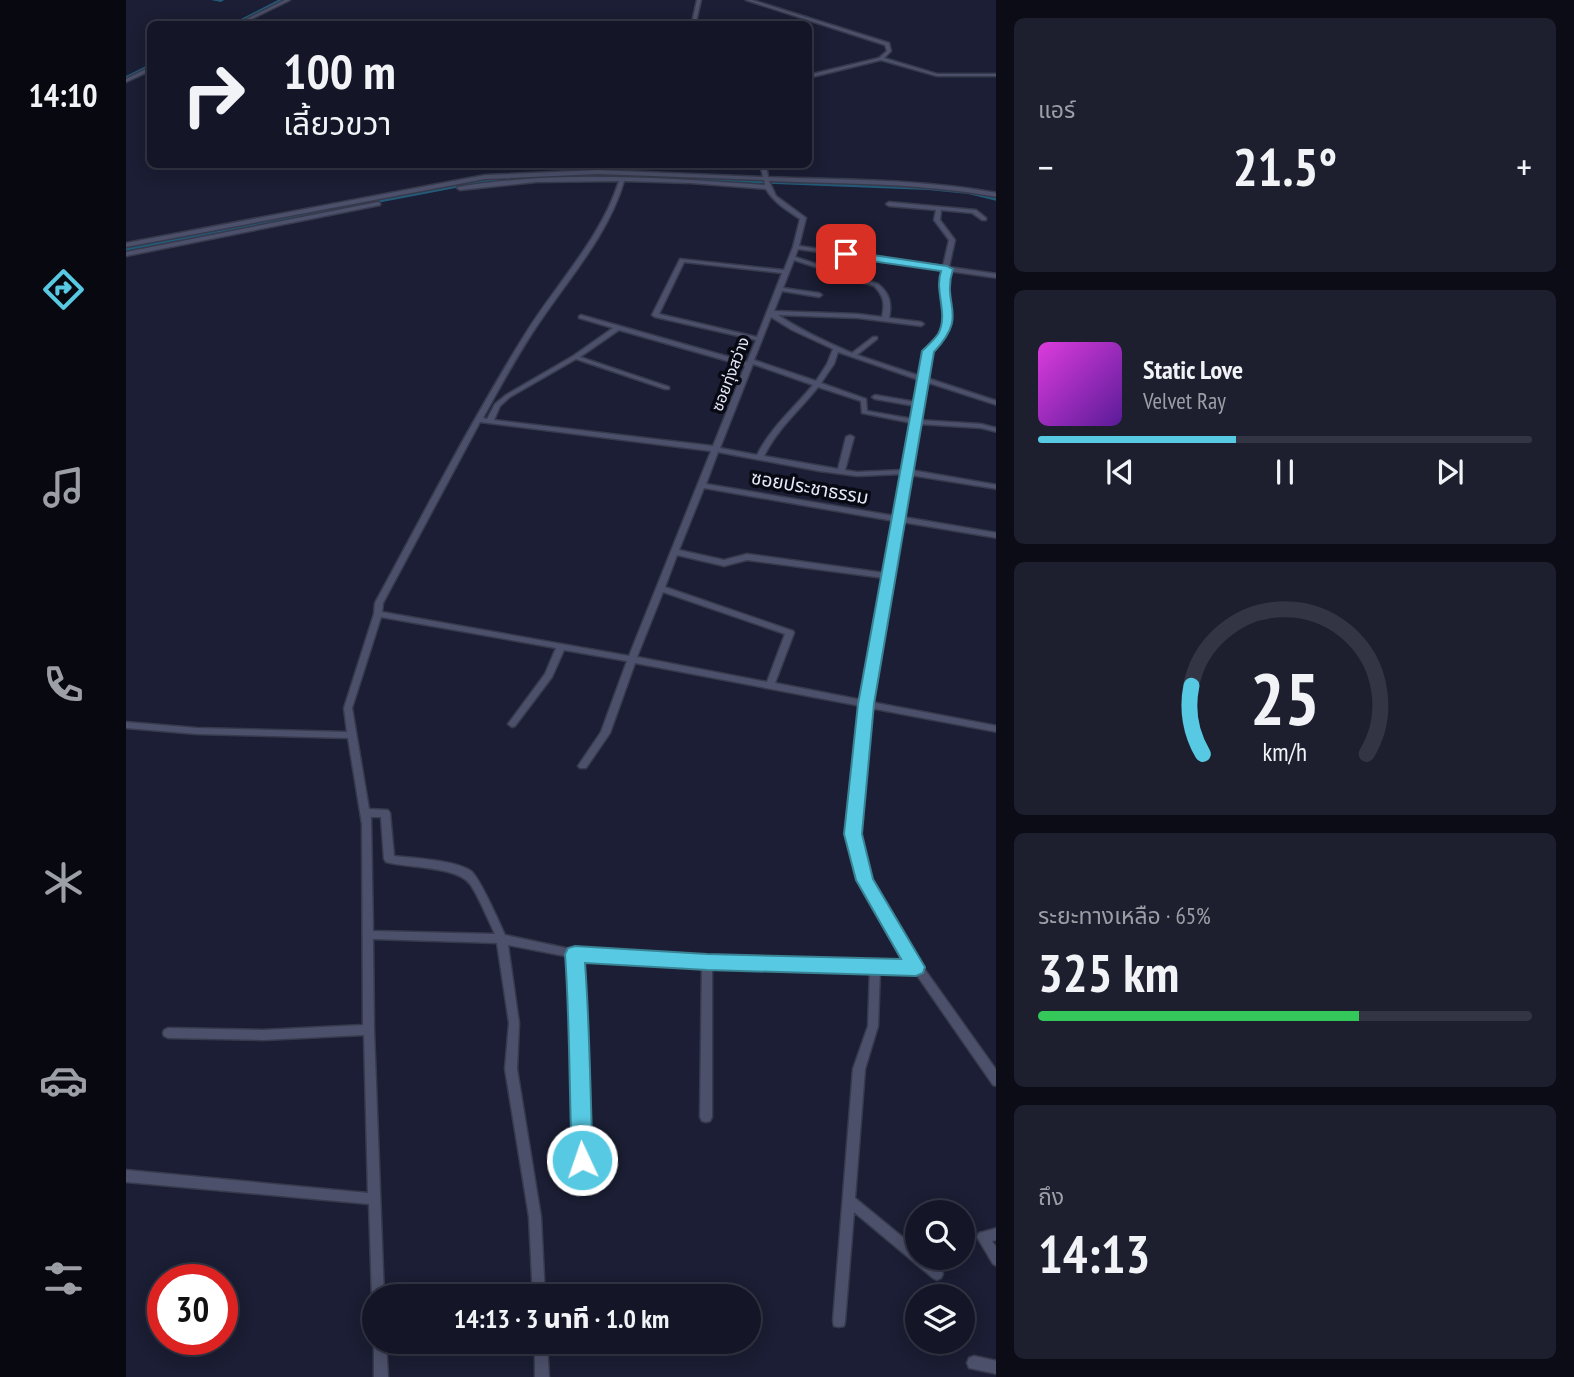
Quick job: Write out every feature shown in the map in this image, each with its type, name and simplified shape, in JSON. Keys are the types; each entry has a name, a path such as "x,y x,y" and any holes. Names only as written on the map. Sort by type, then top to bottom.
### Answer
{"street":[{"path":"245,21 288,0"},
{"path":"694,21 699,0"},
{"path":"746,0 887,44 889,51 881,59"},
{"path":"812,76 881,59 937,75 996,75"},
{"path":"126,81 147,70"},
{"path":"763,168 765,182"},
{"path":"126,245 485,177 598,172 765,182"},
{"path":"378,1284 365,813 348,708 378,614 379,603 527,336 608,214 621,188 622,179"},
{"path":"126,254 454,189 533,180 622,179 943,187 996,195"},
{"name":"ซอยทุ่งสว่าง","path":"583,766 605,733 796,247 803,218 770,195 765,182"},
{"path":"890,204 974,211 984,219"},
{"path":"939,208 937,220 952,240 943,282 948,315 944,335 928,351 923,378 866,704 853,834 865,880 916,967 996,1081"},
{"path":"796,247 996,276"},
{"path":"792,258 876,285 885,292 889,302 885,320"},
{"path":"758,339 655,315 682,260 786,272"},
{"path":"780,289 819,295"},
{"path":"770,313 822,314 922,324"},
{"path":"770,313 805,336 836,349 996,403"},
{"path":"581,317 750,363 864,400 864,412 916,422 981,426 996,430"},
{"path":"490,421 498,405 508,396 575,357 617,328"},
{"path":"853,355 875,338"},
{"path":"759,458 763,447 787,414 817,385 834,360 836,349"},
{"path":"575,357 667,388"},
{"path":"875,397 919,405"},
{"path":"480,420 716,449 857,474 907,472 996,487"},
{"path":"841,471 850,437"},
{"name":"ซอยประชาธรรม","path":"701,485 996,536"},
{"path":"675,552 724,563 747,557 889,576"},
{"path":"660,588 790,633 770,685"},
{"path":"378,614 632,659 996,729"},
{"path":"513,724 549,675 561,646"},
{"path":"126,725 197,731 352,735"},
{"path":"365,813 385,813 389,859 452,868 467,874 474,882 502,939 514,1023 511,1069 535,1217 538,1284"},
{"path":"368,935 502,939 575,954 707,962 916,967"},
{"path":"575,954 580,1029 578,1061 582,1160"},
{"path":"706,1117 707,962"},
{"path":"839,1321 859,1069 873,1026 875,966"},
{"path":"168,1033 263,1035 369,1030"},
{"path":"126,1176 375,1199"},
{"path":"848,1200 905,1247"},
{"path":"996,1234 983,1237 996,1260"},
{"path":"932,1270 937,1274"},
{"path":"380,1354 381,1377"},
{"path":"541,1354 542,1377"},
{"path":"974,1363 996,1368"}],"waterway":[{"path":"214,0 221,0"},
{"path":"240,21 283,0"},
{"path":"126,79 147,68"},
{"path":"126,249 487,180 601,175 928,188 968,192 996,199"}],"route":[{"path":"582,1160 578,1061 580,1029 575,954 707,962 916,967 897,939 865,880 853,834 866,704 928,351 944,335 948,315 943,282 947,269 846,254"}]}
